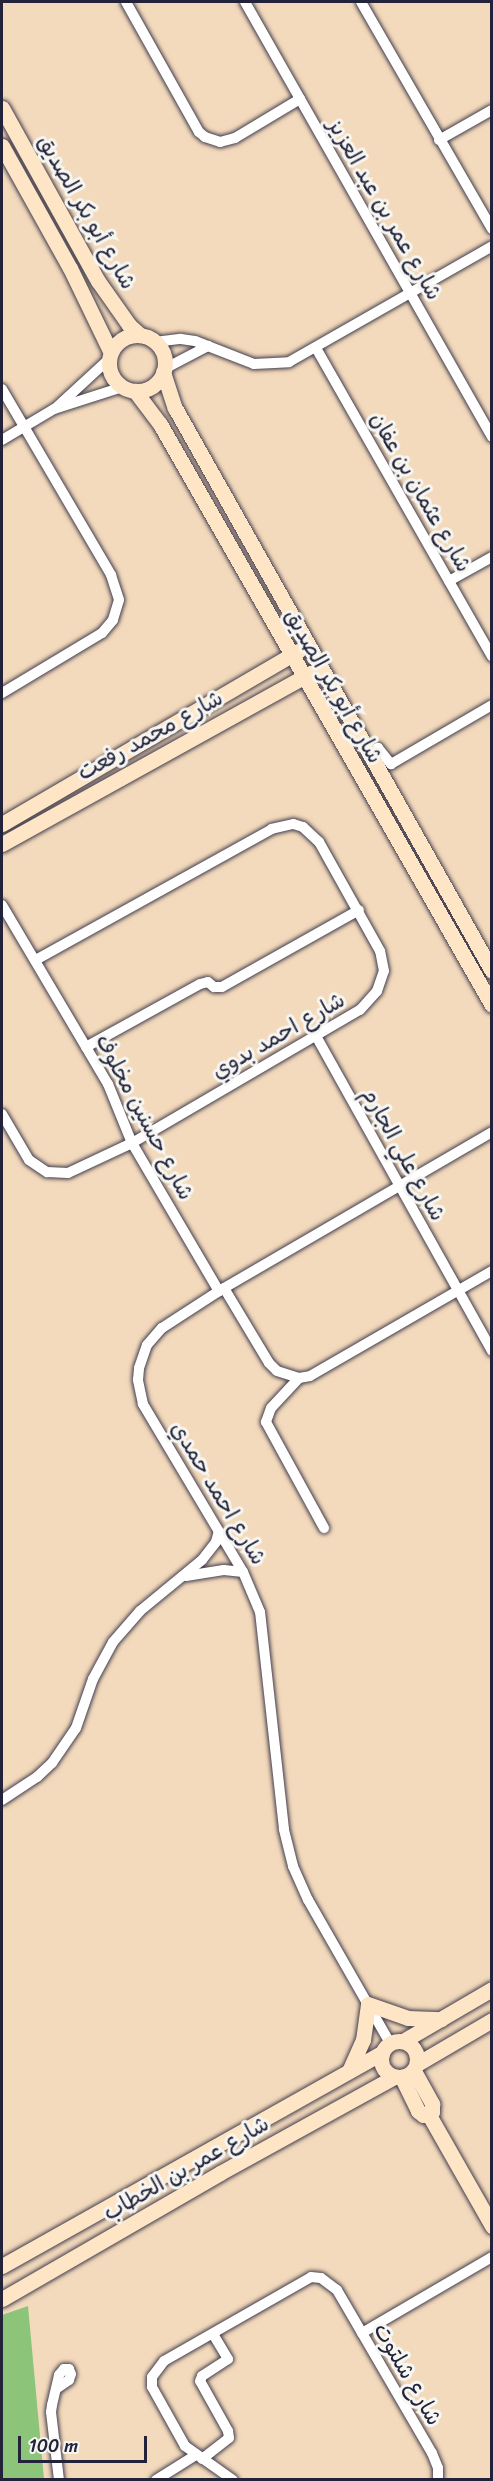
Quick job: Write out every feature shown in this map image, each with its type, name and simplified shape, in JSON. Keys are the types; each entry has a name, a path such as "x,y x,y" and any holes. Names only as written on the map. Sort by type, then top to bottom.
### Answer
{"street":[{"path":"126,2 199,132 205,137 220,142 236,138 300,99"},
{"name":"شارع عمر بن عبد العزيز","path":"245,2 492,437"},
{"path":"361,2 492,229"},
{"name":"شارع أبو بكر الصديق","path":"2,108 98,281 129,325 140,335"},
{"path":"439,140 492,110"},
{"name":"شارع أبو بكر الصديق","path":"2,146 70,268 110,356"},
{"path":"154,342 181,339 207,346 254,364 289,362 492,246"},
{"path":"2,440 54,409 110,356 119,341 140,335 154,342 162,351 164,370"},
{"path":"54,409 129,389 152,386 164,370 207,346"},
{"name":"شارع عثمان بن عفان","path":"316,348 492,656"},
{"path":"110,356 112,375 129,389"},
{"name":"شارع أبو بكر الصديق","path":"164,370 176,408 492,971"},
{"path":"2,389 111,575 119,600 113,620 102,633 2,693"},
{"name":"شارع أبو بكر الصديق","path":"129,389 154,414 492,1005"},
{"path":"449,581 492,557"},
{"name":"شارع محمد رفعت","path":"2,825 308,645"},
{"name":"شارع محمد رفعت","path":"2,844 321,667"},
{"path":"368,752 378,748 391,764 492,705"},
{"name":"شارع احمد بدوي","path":"2,1114 28,1160 47,1172 68,1173 132,1143 360,1011 382,982 383,961 358,910 312,834 303,827 282,825 36,960"},
{"name":"شارع حسنين مخلوف","path":"2,905 108,1084 132,1143 222,1290 269,1363 288,1376 299,1378"},
{"path":"86,1047 200,984 208,982 214,987 222,987 358,910"},
{"name":"شارع علي الجارم","path":"316,1036 457,1292"},
{"name":"شارع احمد حمدي","path":"392,2046 308,1900 293,1866 284,1829 261,1620 255,1596 143,1404 138,1380 142,1356 155,1335 222,1290 400,1188 492,1132"},
{"path":"324,1528 267,1422 268,1412 299,1378 310,1376 492,1271"},
{"path":"457,1292 492,1351"},
{"path":"2,1800 37,1777 52,1763 76,1728 93,1679 113,1642 140,1611 186,1576 210,1552 219,1531"},
{"path":"186,1576 224,1570 243,1572"},
{"name":"شارع عمر بن الخطاب","path":"2,2266 348,2073 492,1989"},
{"path":"348,2073 363,2040 368,2004 408,2018 441,2019"},
{"name":"شارع عمر بن الخطاب","path":"2,2300 220,2173 407,2072 492,2020"},
{"path":"407,2072 415,2050 392,2046 383,2069 407,2072 432,2104 432,2112 429,2115 492,2226"},
{"path":"362,2333 492,2257"},
{"name":"شارع شلتوت","path":"213,2334 301,2281 321,2278 337,2290 432,2453 438,2468 438,2480"},
{"path":"156,2480 199,2457 229,2438 228,2431 200,2380 202,2376 228,2359 213,2334 164,2361 152,2377 152,2387 179,2438 199,2457 233,2480"},
{"path":"56,2389 51,2419 59,2480"}],"green space":[{"path":"28,2306 44,2479 2,2479 2,2315"}]}
